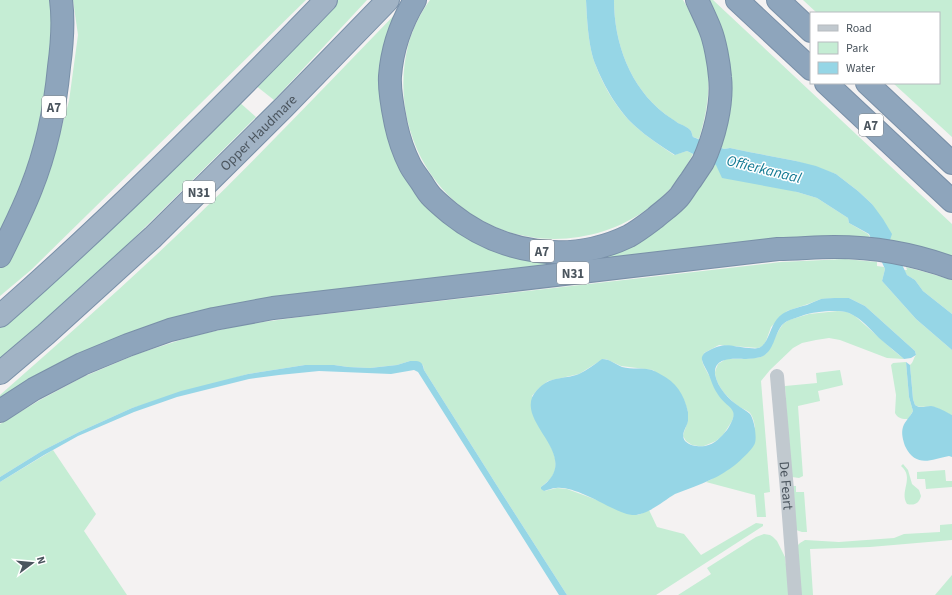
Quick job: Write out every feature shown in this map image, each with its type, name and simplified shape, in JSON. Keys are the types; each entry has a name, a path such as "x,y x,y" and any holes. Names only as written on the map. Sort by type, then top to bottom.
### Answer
{"highway":[{"name":"A7","path":"0,256 31,189 49,134 56,100 61,50 63,10 61,0"},
{"path":"0,316 44,278 174,155 326,0"},
{"name":"Opper Haudmare","path":"0,373 46,334 153,237 284,107 388,0"},
{"name":"A7","path":"415,0 400,30 390,77 392,107 399,138 410,166 430,196 461,222 476,232 523,249 574,252 593,249 611,243 630,235 648,223 668,208 679,196 702,164 712,140 720,106 720,78 711,29 697,0"},
{"path":"737,0 810,68"},
{"path":"778,0 810,30"},
{"name":"A7","path":"827,84 952,200"},
{"name":"A7","path":"868,84 952,162"},
{"name":"N31","path":"0,411 34,389 82,364 108,353 170,330 242,313 273,308 778,249 834,247 873,249 933,261 952,268"}],"street":[{"name":"De Feart","path":"777,376 795,595"}],"green space":[{"path":"0,0 52,0 52,87 22,188 0,230"},
{"path":"73,0 306,0 31,270 0,296 0,265 16,242 47,179 69,101 78,35"},
{"path":"338,0 367,0 274,100 255,85"},
{"path":"430,0 586,0 591,51 600,76 615,103 635,126 649,138 674,155 687,151 693,154 677,181 649,208 638,215 616,227 573,238 542,238 512,233 485,222 460,206 439,185 422,160 410,130 405,109 403,78 408,46 417,22"},
{"path":"614,0 683,0 693,17 700,34 708,68 709,85 707,102 699,139 693,137 690,130 665,114 653,103 642,91 633,77 626,63 617,32"},
{"path":"703,0 713,0 952,224 952,261 891,242 872,204 836,174 796,161 730,148 724,149 716,146"},
{"path":"803,0 952,0 952,137 894,84 940,84 940,12 816,12"},
{"path":"403,6 388,121 468,233 599,251 710,162 817,198 848,218 849,223 868,234 871,239 260,304 0,403 0,395 123,286 195,218"},
{"path":"238,101 256,117 123,249 41,325 0,360 0,328 87,253"},
{"path":"845,259 877,262 877,266 884,267 885,269 882,281 916,319 952,350 952,415 934,407 920,407 915,405 913,399 910,365 916,355 915,351 865,306 849,298 821,299 787,311 771,327 763,346 758,348 719,345 704,353 702,359 703,364 733,409 734,415 723,435 716,441 704,446 692,445 686,441 683,436 688,421 688,412 684,400 653,370 621,366 603,359 579,374 548,381 532,396 556,461 553,475 550,480 541,487 544,491 557,488 567,489 638,515 649,510 657,527 684,534 701,555 756,523 763,524 763,526 656,595 567,595 424,370 423,365 410,361 397,365 370,368 334,365 305,365 248,374 132,408 42,451 0,477 0,424 83,377 137,354 193,336 242,325 300,317 781,262"},
{"path":"906,267 952,280 952,314 923,291 915,280 907,275 904,270 907,270"},
{"path":"838,311 847,312 855,316 904,359 887,358 840,340 829,338 802,343 793,348 770,370 761,381 770,492 764,493 766,517 757,517 755,495 706,482 712,479 755,427 749,412 734,403 720,387 716,378 716,368 718,364 726,359 761,357 767,353 783,324 789,320 809,314"},
{"path":"906,362 909,397 913,411 908,419 902,419 895,413 896,395 891,365 893,363"},
{"path":"840,370 843,385 818,391 820,401 798,406 803,476 799,478 792,477 785,386 817,383 816,373"},
{"path":"53,450 96,514 84,531 127,595 0,595 0,482"},
{"path":"903,464 908,470 912,484 919,490 921,496 918,502 910,505 907,504 905,499 907,475 901,466"},
{"path":"945,470 946,481 952,481 952,487 926,489 925,479 917,479 917,472"},
{"path":"793,486 796,486 796,492 804,492 807,532 796,530"},
{"path":"952,524 952,540 870,547 810,549 813,595 801,595 797,546 805,540 839,542 894,538 904,534 940,532 940,525"},
{"path":"764,534 770,535 777,541 785,557 790,595 678,595 711,574 707,568 756,537"},
{"path":"952,575 952,595 935,595"}],"water":[{"name":"Offierkanaal","path":"586,0 614,0 617,32 626,63 633,77 642,91 653,103 678,123 688,128 693,137 724,149 730,148 816,166 836,174 872,204 892,234 890,240 907,275 915,280 923,291 952,314 952,350 916,319 882,281 885,269 869,234 849,223 848,218 817,198 797,192 722,178 716,165 687,151 675,155 649,138 635,126 616,104 596,67 590,44"},
{"path":"849,298 865,306 915,351 916,355 911,358 904,359 879,338 869,327 849,313 839,311 820,312 808,314 787,321 779,329 769,351 765,355 751,359 731,359 721,361 716,368 716,379 724,393 750,414 753,420 756,440 746,455 727,471 675,494 655,508 638,515 623,513 569,489 554,488 544,491 541,489 541,487 553,475 555,463 552,450 532,413 531,401 537,390 542,385 552,380 579,374 602,359 626,368 652,370 671,381 682,394 688,412 688,421 683,436 685,441 695,446 709,445 718,440 727,430 733,417 733,412 732,409 721,399 714,388 703,364 702,357 704,353 724,345 754,348 761,347 767,340 775,322 783,313 821,299"},
{"path":"410,361 418,361 422,364 424,370 567,595 559,595 418,372 414,370 391,374 319,371 279,375 249,379 177,397 134,412 78,436 0,482 0,477 42,451 79,432 132,408 181,391 248,374 305,365 334,365 370,368 397,365"},
{"path":"906,362 910,365 913,399 915,405 921,407 931,406 952,415 952,457 949,456 924,461 919,460 909,453 905,446 902,436 902,429 913,411 909,397"}]}
